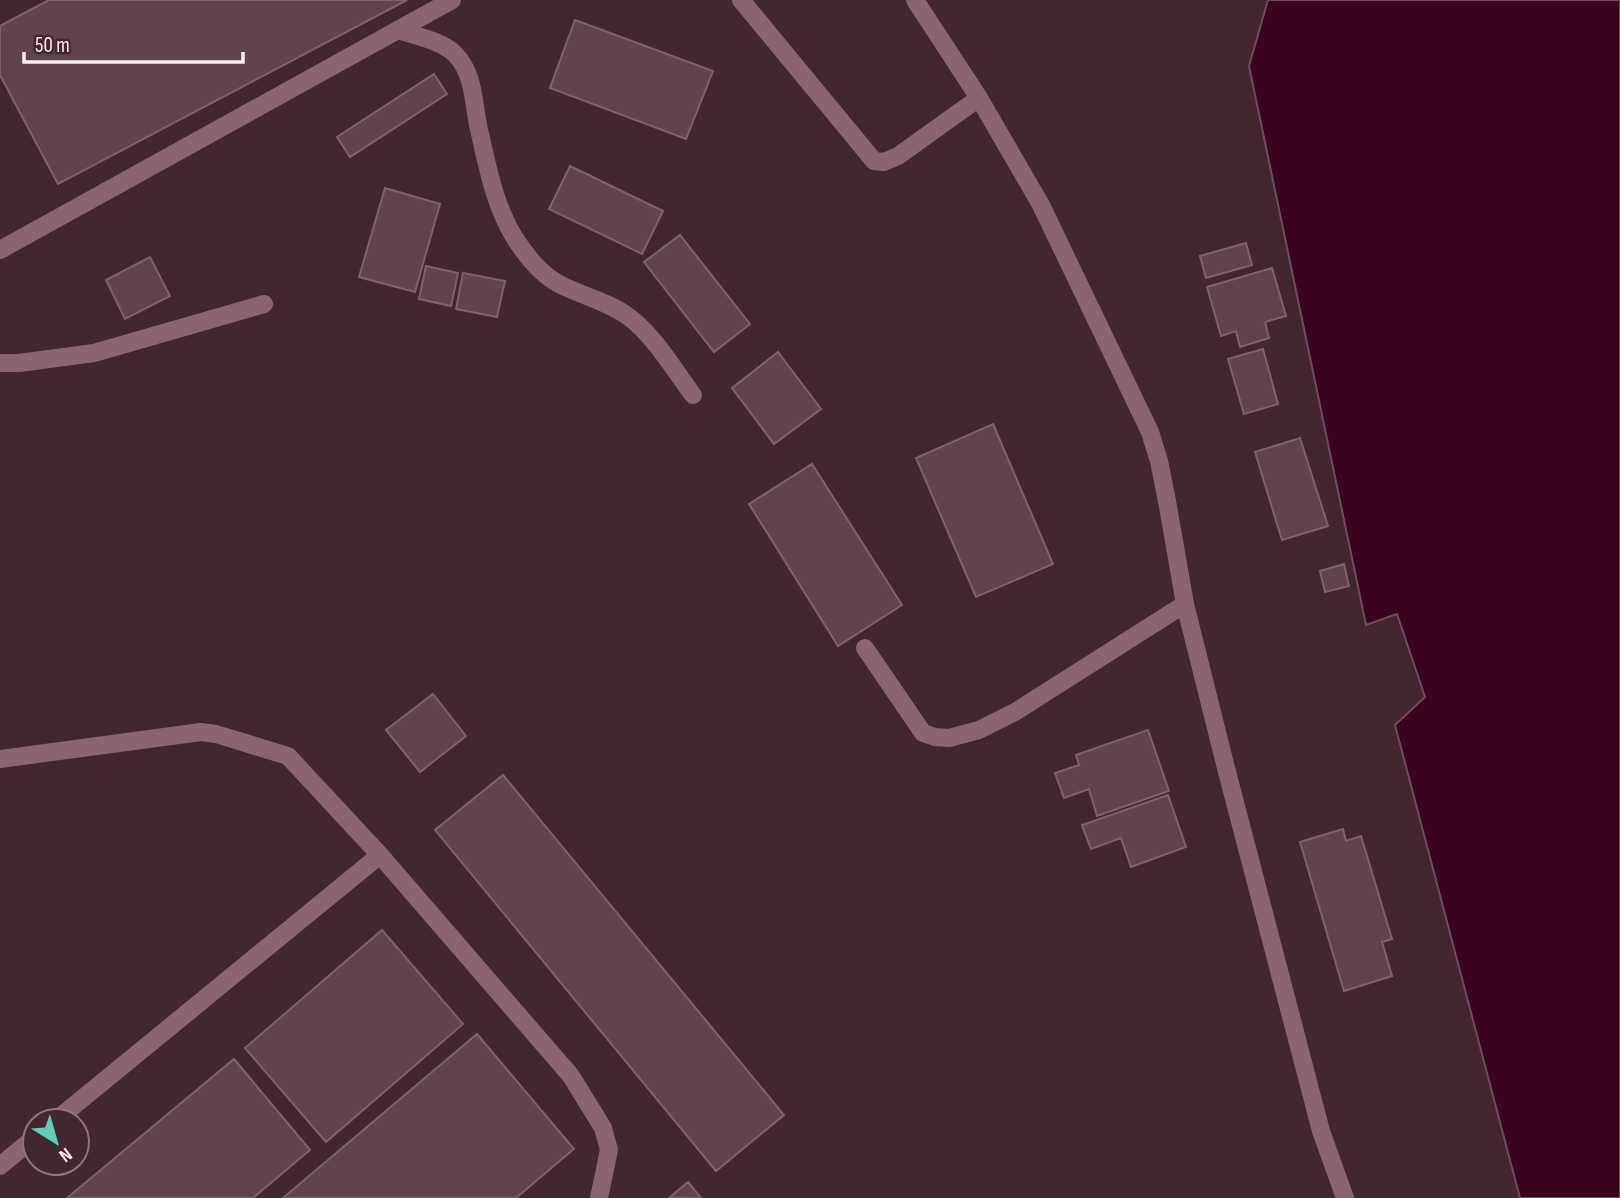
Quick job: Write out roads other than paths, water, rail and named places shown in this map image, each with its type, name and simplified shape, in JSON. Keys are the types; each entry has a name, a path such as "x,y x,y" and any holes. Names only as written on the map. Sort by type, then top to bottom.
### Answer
{"lane":[{"path":"0,250 452,0"},
{"path":"741,0 874,161 884,162 898,156 979,99"},
{"path":"915,0 979,99 1041,205 1150,432 1159,461 1185,604 1226,768 1321,1131 1345,1198"},
{"path":"398,30 446,48 454,53 466,69 473,90 488,172 500,208 516,240 534,264 559,284 605,303 628,316 652,340 693,395"},
{"path":"0,363 94,354 264,304"},
{"path":"865,648 923,733 935,737 949,737 979,730 1015,712 1185,604"},
{"path":"0,759 201,732 216,734 288,757 380,855 571,1076 603,1128 609,1150 599,1198"},
{"path":"72,1107 380,855"},
{"path":"0,1166 21,1149"}]}
